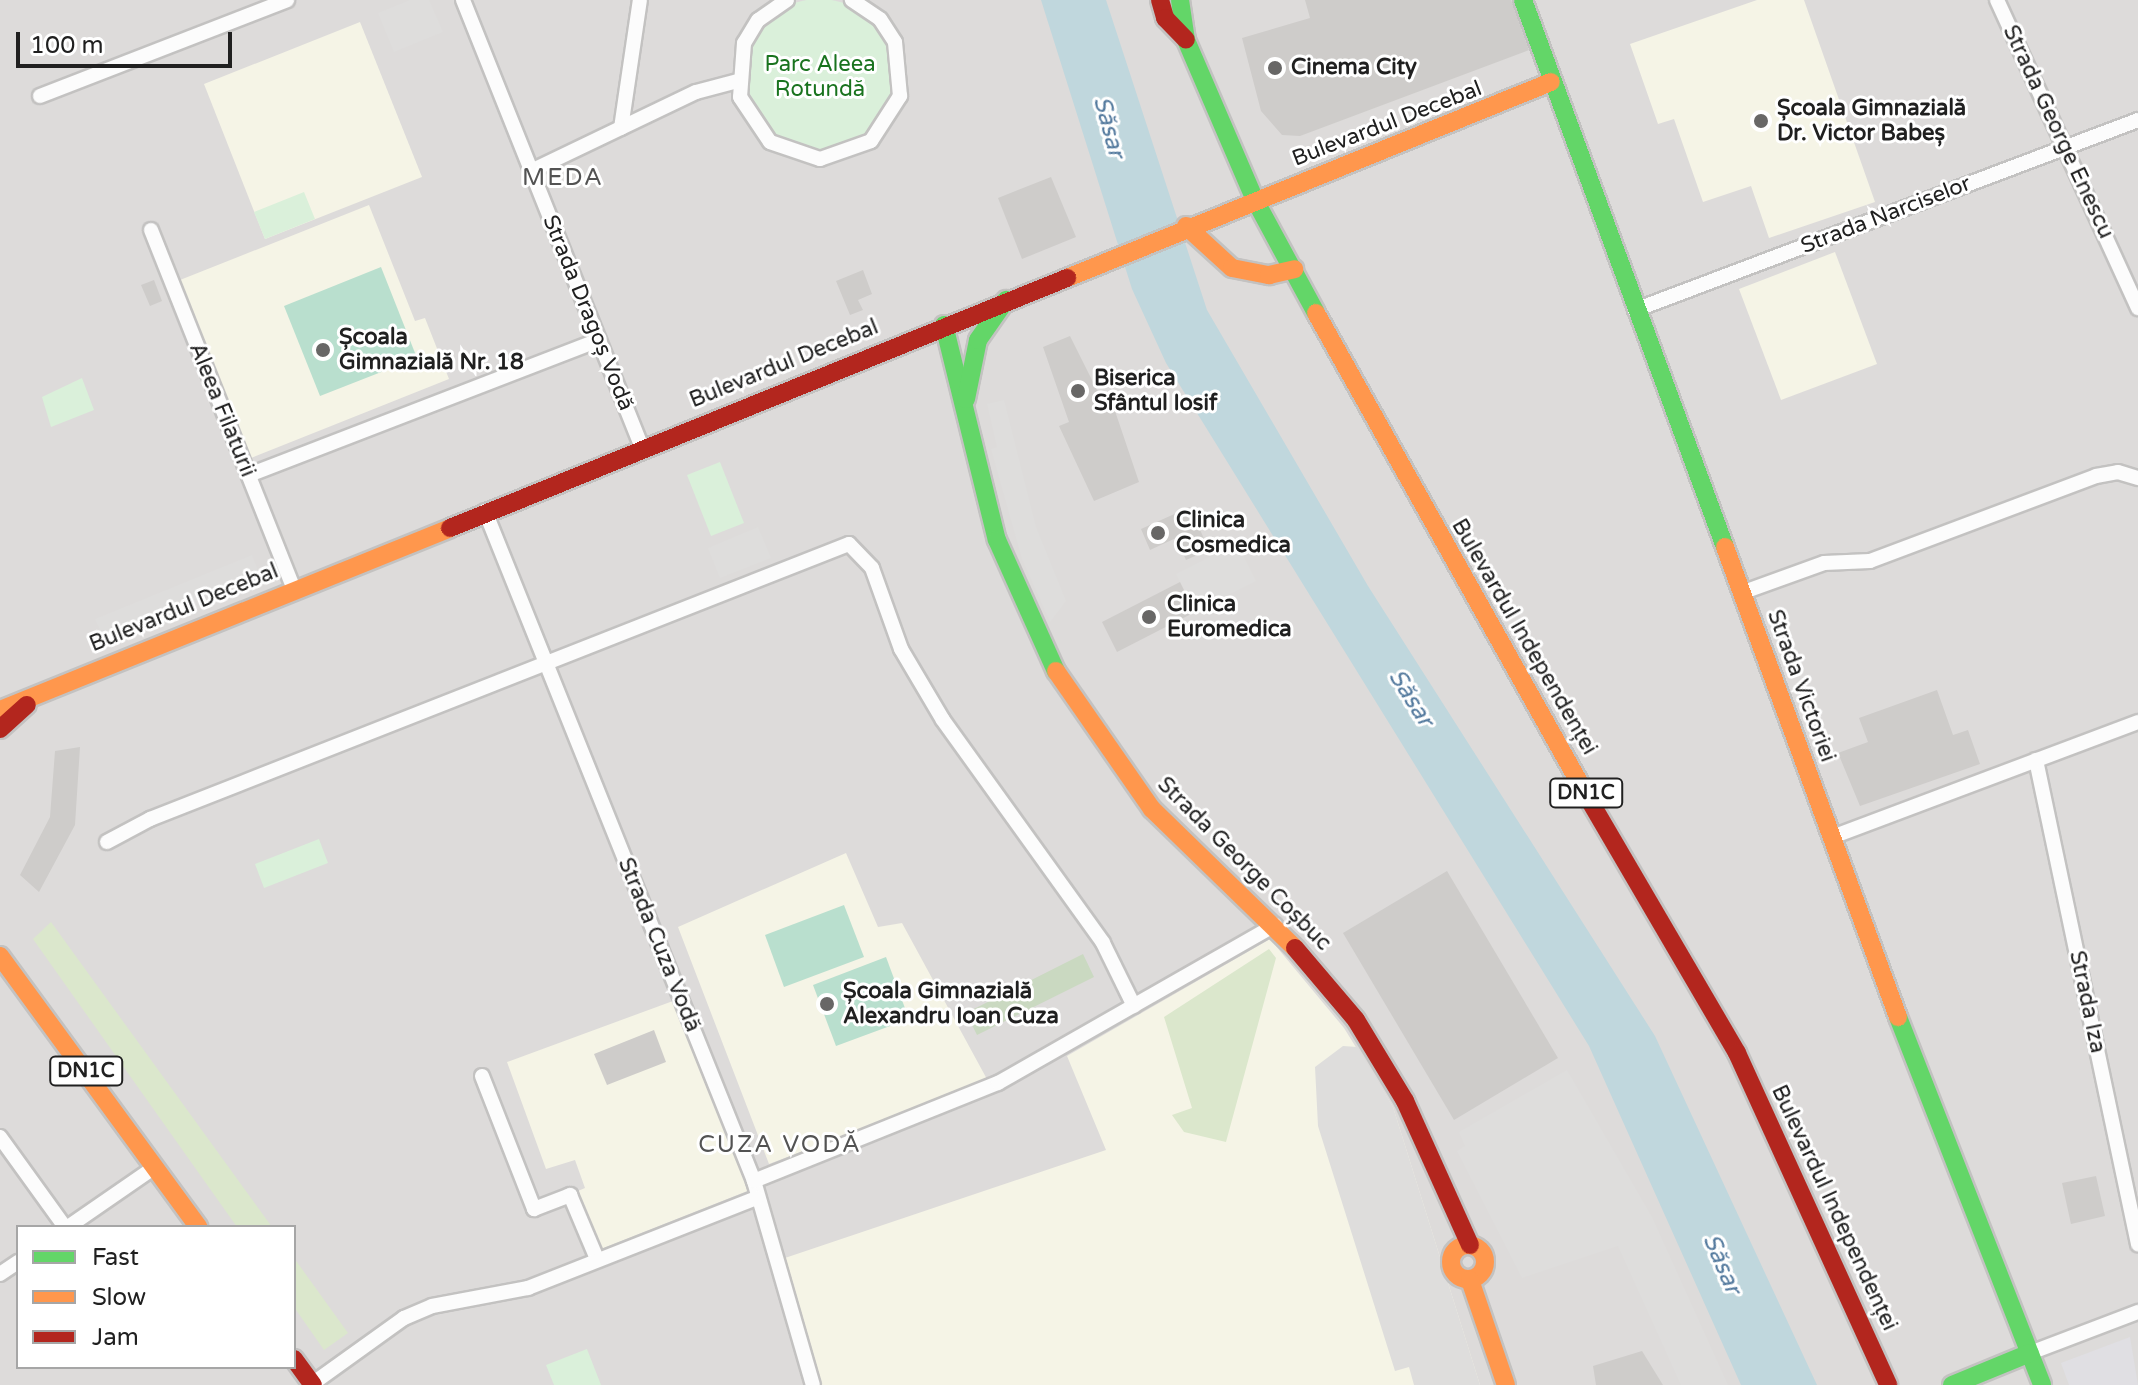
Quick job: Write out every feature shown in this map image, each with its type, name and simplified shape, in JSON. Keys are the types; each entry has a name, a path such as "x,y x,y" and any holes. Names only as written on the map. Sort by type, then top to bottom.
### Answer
{"main road":[{"name":"Bulevardul Independenței","path":"1160,0 1165,18 1186,40"},
{"name":"Bulevardul Independenței","path":"1180,0 1186,40 1255,200 1487,625 1731,1042 1888,1385"},
{"name":"Strada Victoriei","path":"1523,0 1832,837 2042,1385"},
{"name":"Bulevardul Decebal","path":"0,710 1186,226 1551,82"},
{"path":"1186,226 1232,268 1269,275 1294,269"},
{"path":"964,409 978,340 1006,300"},
{"name":"Strada George Coșbuc","path":"944,325 1006,565 1075,702 1152,809 1275,925 1373,1046 1450,1205 1464,1246 1484,1257 1475,1276 1506,1385"},
{"name":"Bulevardul Decebal","path":"0,729 37,695"},
{"name":"DN1C","path":"0,946 16,975"},
{"name":"DN1C","path":"0,956 197,1225"},
{"name":"Strada George Coșbuc","path":"1464,1246 1452,1269 1475,1276"},
{"path":"1952,1385 2030,1353"},
{"path":"296,1362 312,1385"}],"street":[{"path":"40,96 287,0"},
{"name":"Strada Dragoș Vodă","path":"463,0 642,448"},
{"path":"621,128 640,0"},
{"path":"787,0 750,31 738,81 751,122 794,154 834,157 871,141 896,108 902,68 888,30 852,0"},
{"name":"Strada George Enescu","path":"1997,0 2138,308"},
{"path":"531,171 696,92 738,81"},
{"name":"Strada Narciselor","path":"1635,310 2138,120"},
{"name":"Aleea Filaturii","path":"151,230 294,590"},
{"path":"249,475 599,340"},
{"path":"1741,593 1824,563 1870,561 2096,476 2118,472 2138,478"},
{"name":"Strada Cuza Vodă","path":"485,511 754,1181 813,1385"},
{"path":"107,842 150,819 849,544 867,557 896,639 929,696 1103,943 1134,1006"},
{"path":"1832,837 2138,722"},
{"name":"Strada Iza","path":"2036,760 2138,1244"},
{"path":"754,1181 964,1099 1275,925"},
{"path":"482,1076 534,1209 570,1195 597,1259"},
{"path":"0,1137 65,1225"},
{"path":"69,1225 155,1167"},
{"path":"312,1385 404,1318 456,1300 528,1288 757,1198"},
{"path":"2030,1353 2138,1312"}],"shaded area":[{"path":"0,0 2138,0 2138,1385 0,1385"},
{"path":"410,0 429,0 443,32 394,52 378,13"},
{"name":"Școala Gimnazială Dr. Victor Babeș","path":"1757,0 1804,0 1875,202 1769,238 1751,186 1703,202 1674,119 1658,124 1630,44"},
{"path":"360,22 422,177 265,239 204,84"},
{"name":"Școala Gimnazială Nr. 18","path":"369,205 415,321 425,318 449,379 251,458 180,280"},
{"path":"1835,252 1877,364 1781,400 1739,289"},
{"path":"1004,400 1036,527 1066,601 1050,622 1022,559 991,449 997,447 987,404"},
{"path":"758,527 771,558 720,578 708,548"},
{"path":"1237,543 1256,581 1195,612 1176,574"},
{"path":"252,555 259,573 103,636 95,619"},
{"name":"Școala Gimnazială Alexandru Ioan Cuza","path":"846,853 878,927 902,923 988,1081 769,1164 678,927"},
{"path":"1270,939 1344,1028 1393,1107 1480,1385 820,1385 779,1260 1106,1150 1067,1056"},
{"path":"673,1001 750,1190 601,1249 578,1191 585,1188 575,1160 546,1169 507,1062"},
{"path":"1343,1046 1357,1047 1393,1107 1480,1385 1414,1385 1409,1367 1395,1371 1318,1126 1315,1067"},
{"path":"1567,1070 1652,1217 1728,1385 1681,1385 1618,1246 1522,1278 1457,1151 1465,1146 1459,1132"},
{"path":"2130,1337 2138,1385 2069,1385 2061,1363"}],"green space":[{"name":"Parc Aleea Rotundă","path":"819,-1 848,5 873,21 889,46 895,75 889,104 873,129 848,145 819,151 790,145 765,129 749,104 743,75 749,46 765,21 790,5"},
{"path":"304,192 315,219 265,239 254,212"},
{"path":"381,267 417,358 320,396 284,306"},
{"path":"82,378 94,410 51,427 42,397"},
{"path":"720,462 744,523 711,536 687,475"},
{"path":"319,839 328,863 264,888 255,864"},
{"path":"844,905 864,957 784,987 765,935"},
{"path":"51,922 271,1225 236,1225 33,939"},
{"path":"1269,949 1276,958 1226,1142 1184,1132 1172,1115 1192,1108 1164,1017"},
{"path":"1083,954 1094,977 977,1035 966,1013"},
{"path":"886,957 909,1019 836,1046 813,985"},
{"path":"296,1261 348,1333 324,1350 296,1310"},
{"path":"587,1349 601,1385 554,1385 546,1365"}],"water":[{"name":"Săsar","path":"1041,0 1106,0 1207,310 1368,586 1655,1036 1817,1385 1741,1385 1589,1046 1166,363 1132,289"}],"building":[{"path":"1305,0 1511,0 1529,50 1300,136 1282,135 1261,111 1242,38 1310,18"},
{"path":"1051,177 1076,237 1022,259 998,198"},
{"path":"863,270 872,294 858,300 863,310 850,315 836,281"},
{"path":"154,280 162,301 150,306 141,285"},
{"name":"Biserica Sfântul Iosif","path":"1070,336 1107,410 1114,408 1139,482 1094,501 1059,426 1069,422 1043,347"},
{"path":"1190,507 1209,550 1186,560 1176,538 1150,550 1141,529"},
{"name":"Clinica Euromedica","path":"1180,582 1195,612 1117,652 1102,622"},
{"path":"1937,690 1953,735 1968,730 1980,764 1860,806 1838,753 1868,742 1859,718"},
{"path":"80,747 75,825 39,892 20,875 50,817 55,751"},
{"path":"1447,871 1558,1058 1454,1120 1343,933"},
{"path":"654,1030 666,1062 607,1085 594,1054"},
{"path":"2096,1176 2105,1216 2071,1224 2062,1183"},
{"path":"1642,1351 1663,1385 1596,1385 1593,1366"}],"traffic: fast":[{"path":"1180,0 1186,40 1255,200 1316,313"},
{"path":"1523,0 1725,547"},
{"path":"966,399 978,340 1006,300"},
{"path":"944,325 997,540 1056,671"},
{"path":"1898,1017 2042,1385"},
{"path":"1952,1385 2030,1353"}],"traffic: slow":[{"path":"1067,278 1551,82"},
{"path":"1186,226 1232,268 1269,275 1294,269"},
{"path":"1316,313 1584,791"},
{"path":"0,710 450,528"},
{"path":"1725,547 1898,1017"},
{"path":"1056,671 1152,809 1295,948"},
{"path":"0,956 197,1225"},
{"path":"1468,1245 1480,1250 1485,1262 1480,1274 1468,1279 1456,1274 1451,1262 1456,1250 1468,1245"},
{"path":"1470,1280 1506,1385"}],"traffic: jam":[{"path":"1160,0 1165,18 1186,40"},
{"path":"450,528 1067,278"},
{"path":"0,729 27,705"},
{"path":"1584,791 1737,1053 1888,1385"},
{"path":"1295,948 1356,1020 1405,1101 1470,1245"},
{"path":"296,1362 313,1385"}],"place":[{"name":"Cinema City","path":"1275,68"},
{"name":"Școala Gimnazială Dr. Victor Babeș","path":"1761,121"},
{"name":"Școala Gimnazială Nr. 18","path":"323,350"},
{"name":"Biserica Sfântul Iosif","path":"1078,391"},
{"name":"Clinica Cosmedica","path":"1158,533"},
{"name":"Clinica Euromedica","path":"1149,617"},
{"name":"Școala Gimnazială Alexandru Ioan Cuza","path":"827,1004"}],"district":[{"name":"MEDA","path":"563,178"},
{"name":"CUZA VODĂ","path":"780,1145"}]}
